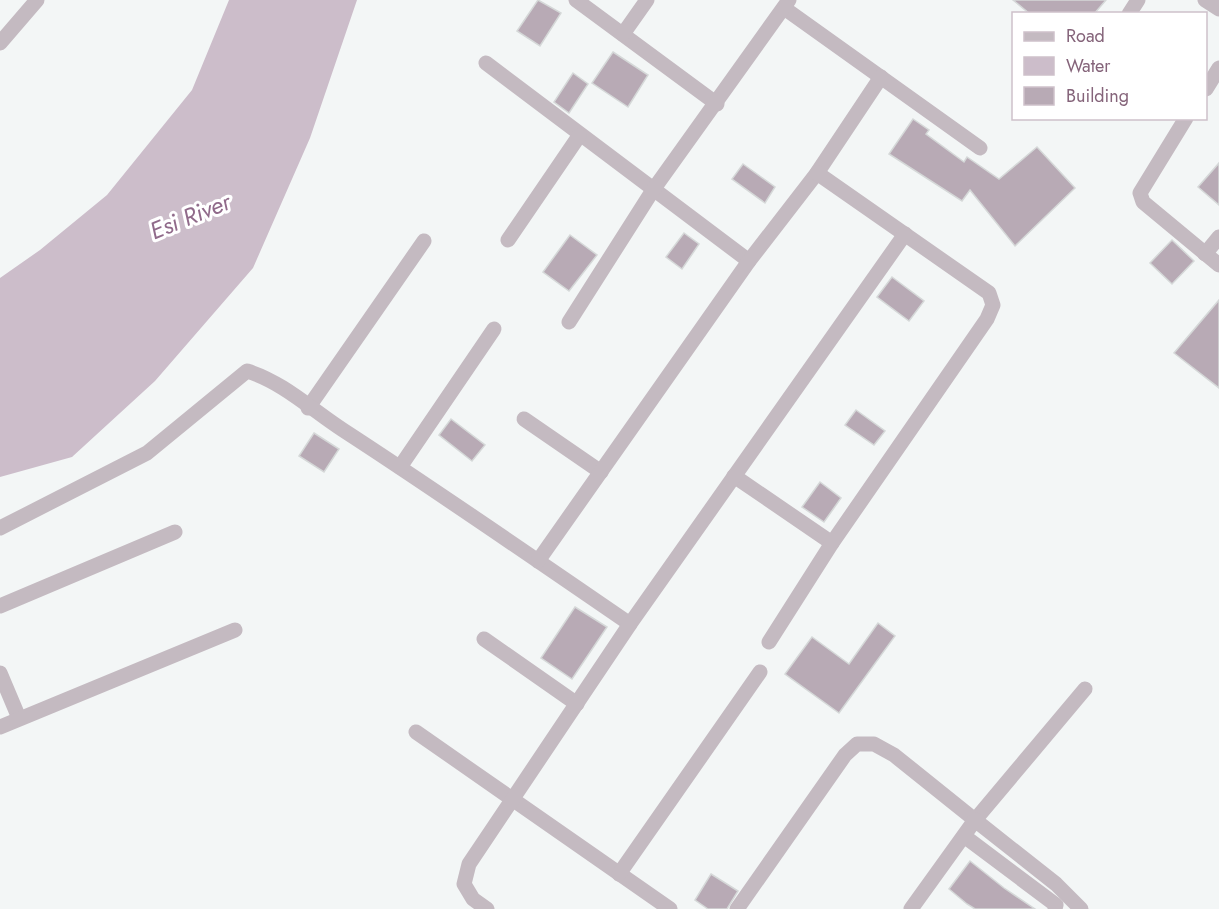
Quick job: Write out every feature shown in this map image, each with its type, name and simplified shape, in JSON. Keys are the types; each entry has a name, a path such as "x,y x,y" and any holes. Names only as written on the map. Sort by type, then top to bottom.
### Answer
{"street":[{"path":"0,43 38,0"},
{"path":"576,0 717,104"},
{"path":"623,34 647,0"},
{"path":"1205,0 1219,9"},
{"path":"570,322 653,190 717,104 786,4 881,77 980,148"},
{"path":"486,63 579,136 749,261"},
{"path":"1207,87 1219,68"},
{"path":"538,561 749,261 817,173 881,77"},
{"path":"1185,120 1140,193 1143,202 1219,266"},
{"path":"508,240 579,136"},
{"path":"769,642 832,543 987,319 993,305 989,293 817,173"},
{"path":"479,907 465,884 469,864 630,624 905,234"},
{"path":"1205,254 1219,237"},
{"path":"308,408 424,241"},
{"path":"400,467 494,329"},
{"path":"0,528 147,453 247,370 268,377 308,408 400,467 630,624"},
{"path":"524,419 601,471"},
{"path":"734,476 832,543"},
{"path":"0,606 175,532"},
{"path":"0,727 235,630"},
{"path":"484,639 577,704"},
{"path":"620,874 760,672"},
{"path":"0,673 19,718"},
{"path":"912,909 975,820 1085,689"},
{"path":"416,732 670,909"},
{"path":"737,909 846,755 857,744 874,744 894,755 1056,884 1081,909"},
{"path":"964,836 1056,905 1055,909"}],"water":[{"name":"Esi River","path":"229,0 357,0 310,138 253,268 155,381 72,457 0,477 0,278 40,250 107,195 192,90"}],"building":[{"path":"538,0 561,13 540,46 517,31"},
{"path":"1013,0 1106,0 1096,12 1028,12"},
{"path":"613,52 648,75 628,107 592,83"},
{"path":"573,73 588,84 569,113 554,102"},
{"path":"913,119 929,130 926,134 964,162 967,157 999,179 1037,147 1075,188 1015,246 970,190 962,201 889,154"},
{"path":"1219,163 1219,205 1198,187"},
{"path":"743,164 775,187 765,203 732,179"},
{"path":"684,233 699,244 682,269 666,257"},
{"path":"570,235 597,255 569,291 543,272"},
{"path":"1172,240 1194,261 1172,284 1150,263"},
{"path":"892,277 924,301 909,321 877,297"},
{"path":"1219,300 1219,388 1174,353"},
{"path":"856,410 885,431 874,445 845,425"},
{"path":"451,419 485,445 472,461 439,435"},
{"path":"314,433 339,449 324,472 299,456"},
{"path":"820,482 841,498 824,522 802,507"},
{"path":"575,607 607,627 572,679 541,658"},
{"path":"878,623 895,636 839,713 785,674 812,637 849,664"},
{"path":"970,861 1035,909 975,909 967,904 949,889"},
{"path":"711,874 738,891 727,909 708,909 695,900"}]}
